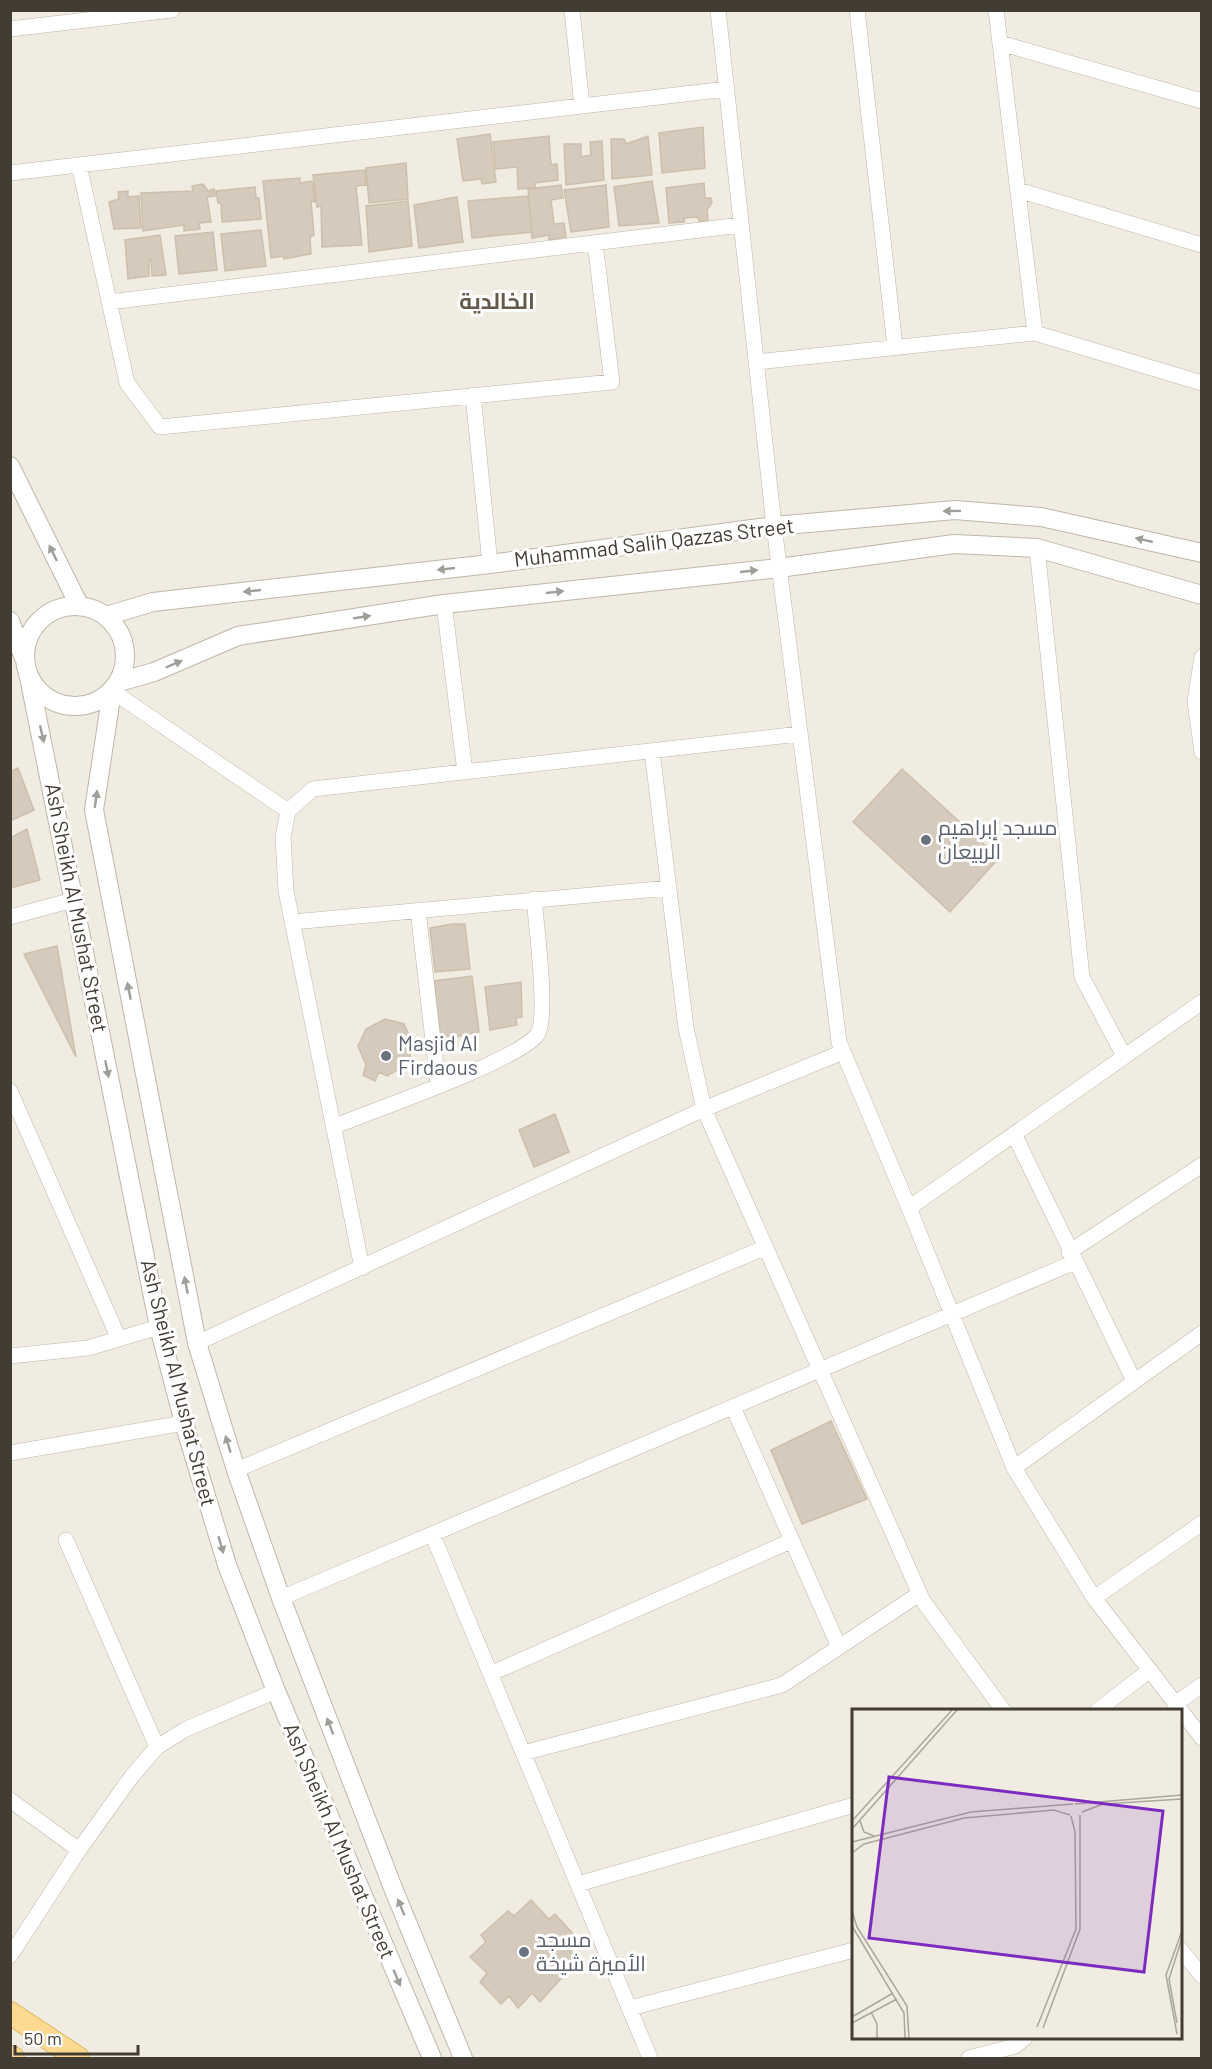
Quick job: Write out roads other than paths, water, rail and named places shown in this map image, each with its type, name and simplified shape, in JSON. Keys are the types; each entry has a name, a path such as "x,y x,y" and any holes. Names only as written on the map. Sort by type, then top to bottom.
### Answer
{"main road":[{"path":"10,2013 78,2058"}],"street":[{"path":"10,29 49,18 172,10"},
{"path":"572,10 582,106"},
{"path":"718,10 774,526 839,1042 1014,1468 1094,1598 1179,1709"},
{"path":"857,10 895,346"},
{"path":"996,10 1035,333"},
{"path":"1000,43 1202,101"},
{"path":"10,173 727,88"},
{"path":"79,165 127,383 160,427 612,382 595,243"},
{"path":"1018,190 1202,245"},
{"path":"109,302 741,225"},
{"path":"756,362 1035,333 1202,382"},
{"path":"473,395 490,564"},
{"path":"10,466 79,605"},
{"name":"Muhammad Salih Qazzas Street","path":"106,616 153,602 490,564 774,526 955,510 1041,517 1202,554"},
{"name":"Muhammad Salih Qazzas Street","path":"116,686 238,636 444,604 779,568 954,544 1036,548 1202,595"},
{"path":"1036,548 1082,977 1124,1056"},
{"path":"444,604 465,772"},
{"path":"79,605 106,616 116,626 125,647 124,669 116,686 99,701 83,706 67,706 51,701 38,690 27,669 26,646 39,620 51,611 79,605"},
{"name":"Ash Sheikh Al Mushat Street","path":"10,621 27,669 45,747 73,900 159,1327 184,1423 227,1565 276,1691 432,2058"},
{"path":"1202,657 1195,701 1202,752"},
{"path":"116,686 288,811"},
{"name":"Ash Sheikh Al Mushat Street","path":"116,686 94,810 197,1343 236,1470 281,1598 393,1888 463,2058"},
{"path":"362,1268 286,891 283,837 288,811 313,789 800,734"},
{"path":"652,751 686,1028 704,1109 818,1371 919,1594 1000,1709"},
{"path":"292,922 669,888"},
{"path":"333,1127 506,1057 537,1035 543,1014 534,899"},
{"path":"10,917 73,900"},
{"path":"418,910 438,1084"},
{"path":"909,1208 1202,1002"},
{"path":"197,1343 704,1109 843,1052"},
{"path":"10,1091 119,1339"},
{"path":"1014,1134 1134,1382"},
{"path":"281,1598 433,1536 952,1314 1072,1257 1202,1164"},
{"path":"236,1470 764,1248"},
{"path":"10,1356 88,1348 159,1327"},
{"path":"1014,1468 1202,1333"},
{"path":"733,1407 839,1647"},
{"path":"10,1452 184,1423"},
{"path":"1094,1598 1202,1522"},
{"path":"433,1536 650,2058"},
{"path":"66,1539 157,1747"},
{"path":"490,1674 791,1541"},
{"path":"523,1753 782,1685 919,1594"},
{"path":"1099,1709 1150,1670"},
{"path":"1175,1704 1202,1685"},
{"path":"10,1956 78,1850 132,1776 157,1747 186,1730 276,1691"},
{"path":"1182,1713 1202,1738"},
{"path":"11,1799 78,1850"},
{"path":"578,1884 852,1806"},
{"path":"630,2008 852,1951"},
{"path":"1182,1951 1202,1976"},
{"path":"969,2058 1015,2046 1023,2039"}],"place":[{"name":"مسجد إبراهيم الربيعان","path":"926,840"},
{"name":"Masjid Al Firdaous","path":"386,1056"},
{"name":"مسجد الأميرة شيخة","path":"524,1952"}],"district":[{"name":"الخالدية","path":"497,301"}]}
